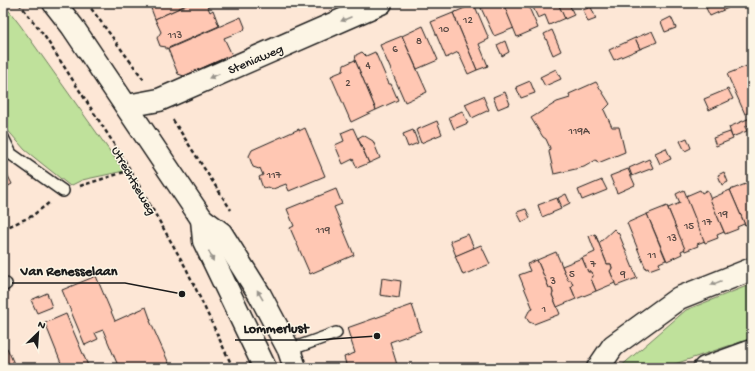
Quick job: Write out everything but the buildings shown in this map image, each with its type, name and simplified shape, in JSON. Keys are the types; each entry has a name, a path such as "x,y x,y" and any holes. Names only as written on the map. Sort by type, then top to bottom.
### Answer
{"main road":[{"path":"54,3 72,26 127,106 202,219 221,233 260,295 292,359"},
{"name":"Steniaweg","path":"127,106 159,100 381,3"},
{"path":"202,219 204,241 265,368"},
{"path":"598,368 613,346 679,298 752,269"},
{"path":"705,368 752,350"}],"lane":[{"path":"3,138 11,154 63,191"},
{"path":"292,359 336,333"}],"path":[{"name":"Utrechtseweg","path":"19,3 45,37 131,170 186,268 233,368"},
{"path":"87,3 159,100"},
{"path":"3,229 32,216 63,191 131,170"}],"green space":[{"path":"3,3 124,171 82,180 70,186 25,150 4,126"},
{"path":"752,284 752,338 663,368 619,368 686,310"}],"place":[{"name":"Van Renesselaan","path":"182,294"},
{"name":"Lommerlust","path":"377,336"}]}
